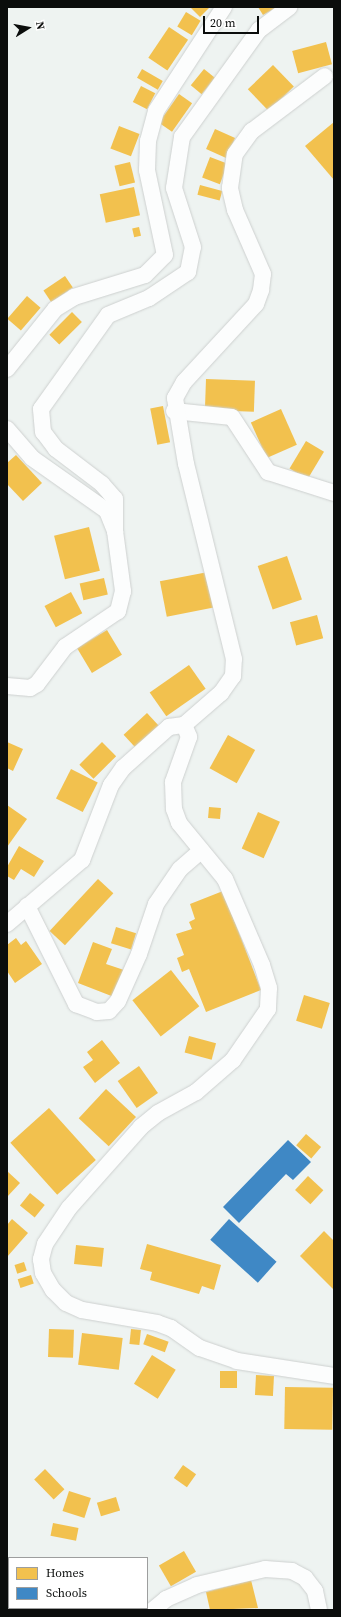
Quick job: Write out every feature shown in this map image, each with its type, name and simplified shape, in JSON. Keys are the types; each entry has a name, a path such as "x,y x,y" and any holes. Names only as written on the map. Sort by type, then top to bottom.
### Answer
{"street":[{"path":"7,369 55,309 74,297 145,275 165,255 147,170 148,140 156,111 224,7"},
{"path":"7,686 34,686 65,647 118,611 122,591 115,531 115,499 102,484 56,449 42,432 41,409 108,315 149,298 188,272 193,247 174,188 182,137 259,30 289,7"},
{"path":"7,924 82,860 111,785 120,772 169,727 184,726 221,693 233,676 234,659 174,411 175,398 184,382 256,304 261,290 263,274 235,210 230,188 235,154 252,132 325,76"},
{"path":"174,411 232,417 268,472 334,493"},
{"path":"7,429 42,466 107,511 115,531"},
{"path":"184,726 189,737 173,782 174,809 179,823 225,879 259,958 270,988 268,1009 233,1060 196,1092 158,1112 141,1128 69,1208 45,1244 41,1259 43,1273 62,1298 82,1310 157,1323 200,1348 231,1360 334,1376"},
{"path":"27,906 76,1004 97,1012 109,1011 118,1001 139,954 156,904 180,869 201,851"},
{"path":"153,1610 166,1599 197,1585 265,1569 292,1571 305,1578 315,1591 319,1610"}],"building: Homes":[{"path":"190,7 210,7 200,17"},
{"path":"258,7 277,7 263,15"},
{"path":"186,12 201,21 192,35 177,27"},
{"path":"169,27 188,40 167,71 148,58"},
{"path":"326,42 332,64 298,73 292,51"},
{"path":"273,65 294,87 269,111 248,89"},
{"path":"142,69 163,81 158,90 137,78"},
{"path":"204,69 215,78 202,94 191,85"},
{"path":"141,86 155,93 147,109 133,102"},
{"path":"179,94 192,103 172,132 159,123"},
{"path":"334,122 334,180 305,146"},
{"path":"119,126 140,134 131,156 110,148"},
{"path":"215,129 235,138 226,158 206,149"},
{"path":"210,157 228,164 220,184 202,178"},
{"path":"130,162 135,182 120,186 114,166"},
{"path":"200,185 222,191 220,201 197,195"},
{"path":"134,187 140,215 106,223 100,194"},
{"path":"139,227 141,236 134,237 132,229"},
{"path":"65,276 73,288 51,302 43,291"},
{"path":"27,296 41,308 21,330 7,319"},
{"path":"72,312 82,322 59,345 49,335"},
{"path":"206,379 255,381 254,412 205,410"},
{"path":"163,406 170,442 157,445 150,408"},
{"path":"281,409 297,445 267,458 251,422"},
{"path":"306,441 324,452 308,479 290,468"},
{"path":"16,455 42,483 23,501 7,484 7,463"},
{"path":"89,527 100,571 65,579 54,536"},
{"path":"287,556 302,599 273,610 258,566"},
{"path":"208,572 215,607 167,617 160,581"},
{"path":"104,578 108,595 83,600 80,584"},
{"path":"71,592 82,613 56,627 45,606"},
{"path":"317,615 323,638 296,645 290,622"},
{"path":"107,630 122,655 92,673 77,648"},
{"path":"189,665 206,689 166,716 150,693"},
{"path":"147,713 160,727 137,749 124,735"},
{"path":"228,735 255,750 237,783 210,768"},
{"path":"7,742 23,749 13,771 7,768"},
{"path":"102,742 116,756 94,779 79,765"},
{"path":"71,769 98,783 83,812 56,798"},
{"path":"7,805 27,819 7,847"},
{"path":"209,807 221,808 220,819 208,818"},
{"path":"258,812 280,822 264,858 242,849"},
{"path":"19,846 44,861 34,877 21,869 14,880 7,876 7,867"},
{"path":"98,879 113,893 65,945 50,931"},
{"path":"223,891 261,990 206,1012 189,969 182,972 177,958 184,955 176,934 192,929 189,922 195,919 190,904"},
{"path":"116,927 136,933 131,949 111,943"},
{"path":"16,938 21,945 26,941 42,964 15,983 7,971 7,945"},
{"path":"93,942 112,949 106,964 124,970 114,997 78,983"},
{"path":"171,970 199,1006 161,1036 132,1000"},
{"path":"304,995 330,1003 322,1029 296,1021"},
{"path":"189,1036 216,1043 212,1060 185,1052"},
{"path":"102,1040 120,1063 95,1083 83,1067 93,1060 87,1052"},
{"path":"139,1066 158,1093 137,1108 118,1081"},
{"path":"106,1089 136,1117 109,1146 79,1118"},
{"path":"49,1108 96,1160 57,1195 10,1143"},
{"path":"306,1134 321,1147 311,1158 296,1145"},
{"path":"7,1171 20,1183 7,1197"},
{"path":"308,1176 323,1190 310,1204 295,1190"},
{"path":"30,1193 45,1205 35,1217 20,1205"},
{"path":"12,1219 28,1233 7,1257 7,1225"},
{"path":"324,1231 334,1241 334,1290 300,1256"},
{"path":"147,1244 221,1265 214,1290 202,1286 199,1294 150,1280 152,1272 140,1269"},
{"path":"76,1245 104,1248 102,1267 74,1264"},
{"path":"24,1262 27,1271 17,1274 14,1265"},
{"path":"31,1275 34,1284 20,1288 18,1279"},
{"path":"49,1329 74,1330 73,1358 48,1357"},
{"path":"131,1329 141,1330 139,1345 129,1344"},
{"path":"82,1333 123,1338 119,1370 78,1365"},
{"path":"147,1334 169,1342 165,1352 143,1344"},
{"path":"152,1355 176,1370 158,1399 134,1384"},
{"path":"220,1371 237,1371 237,1388 220,1388"},
{"path":"256,1375 274,1376 273,1396 255,1395"},
{"path":"285,1387 333,1388 332,1430 284,1429"},
{"path":"183,1465 196,1474 187,1487 174,1478"},
{"path":"45,1469 64,1489 54,1500 34,1479"},
{"path":"69,1491 91,1498 84,1518 63,1511"},
{"path":"116,1497 120,1510 101,1516 97,1503"},
{"path":"53,1523 79,1528 76,1541 51,1536"},
{"path":"184,1551 196,1572 171,1586 159,1566"},
{"path":"251,1580 258,1608 210,1610 206,1592"}],"building: Schools":[{"path":"288,1140 311,1162 293,1180 286,1174 239,1223 223,1207"},
{"path":"229,1219 277,1262 258,1283 210,1240"}]}
